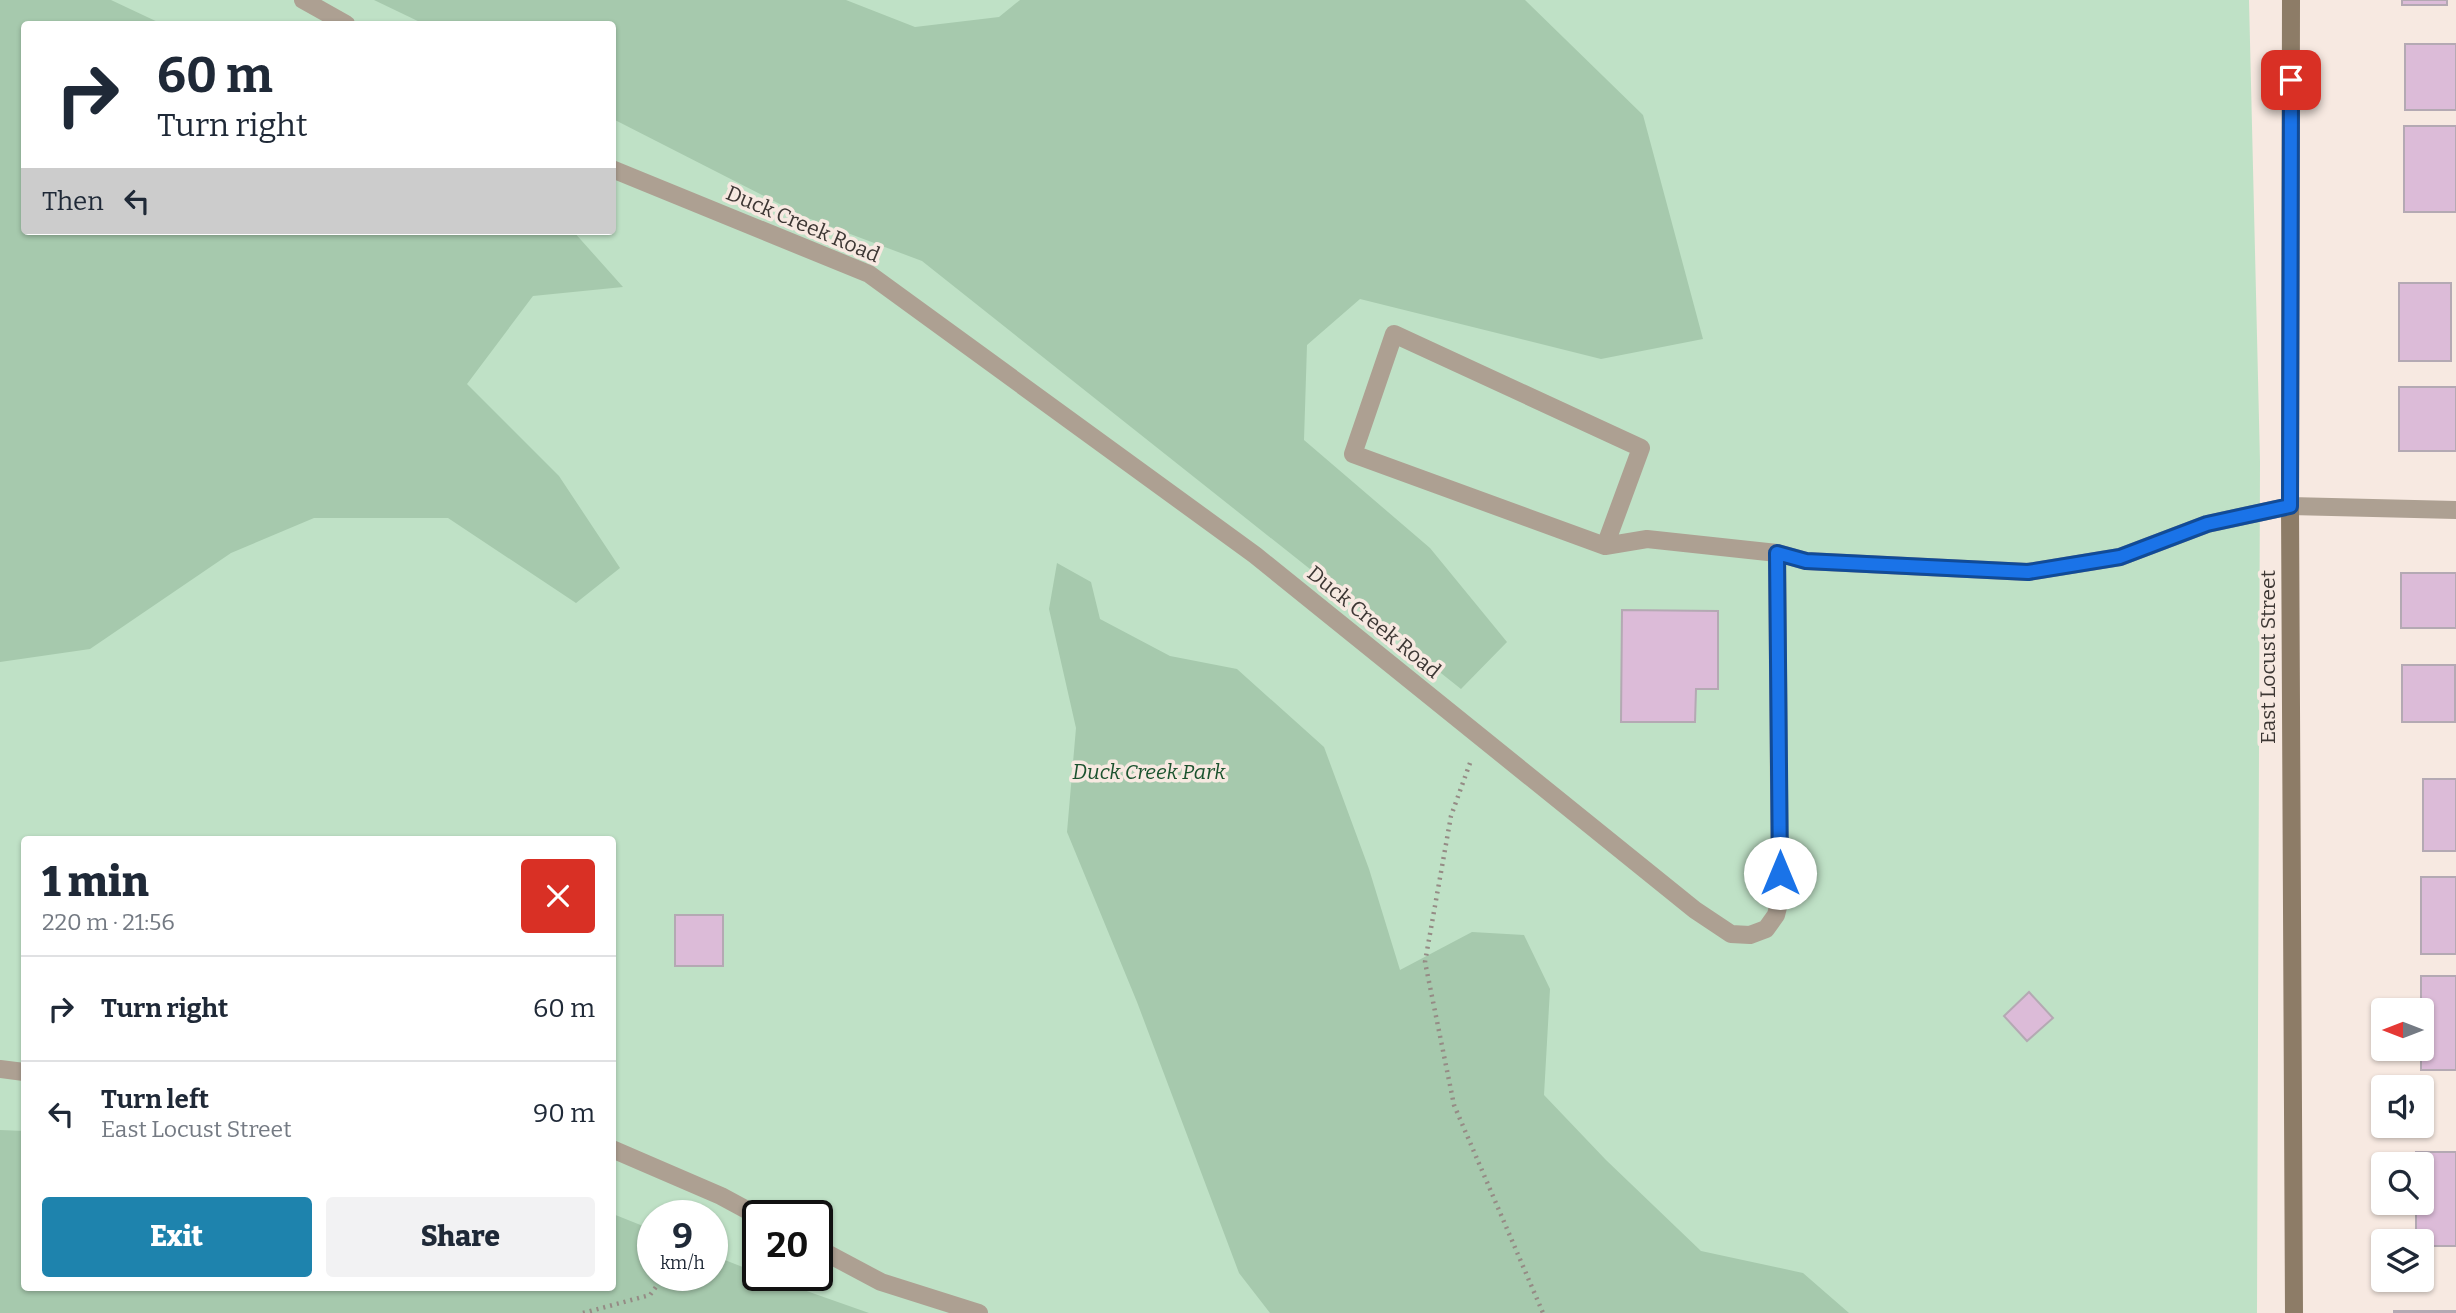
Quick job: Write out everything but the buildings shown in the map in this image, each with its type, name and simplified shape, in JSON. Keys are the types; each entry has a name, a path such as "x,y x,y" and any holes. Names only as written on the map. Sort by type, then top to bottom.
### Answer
{"main road":[{"name":"East Locust Street","path":"2291,0 2290,506 2294,1313"}],"street":[{"path":"303,0 341,21"},
{"name":"Duck Creek Road","path":"616,171 869,274 1255,555 1695,910 1731,934 1750,934 1766,929 1776,915 1780,900 1777,553"},
{"path":"1605,546 1640,448 1394,334 1353,454 1605,546 1647,538 1777,553 1806,561 2028,572 2120,557 2207,524 2290,506 2456,510"},
{"path":"0,1069 21,1072"},
{"path":"616,1151 742,1207"},
{"path":"833,1256 881,1282 979,1313"}],"path":[{"path":"1480,737 1451,817 1425,962 1454,1105 1543,1313"},
{"path":"583,1313 650,1295 653,1291"}],"green space":[{"name":"Duck Creek Park","path":"0,0 2249,0 2260,462 2257,1313 0,1313"},
{"path":"0,0 111,0 156,21 21,21 21,235 577,235 623,287 533,296 467,384 559,476 620,568 576,603 448,518 314,518 231,553 90,649 0,662"},
{"path":"374,0 846,0 915,27 999,17 1020,0 1525,0 1643,115 1703,339 1601,359 1360,299 1307,345 1304,440 1430,548 1507,642 1461,689 922,261 805,217 616,121 616,21 418,21"},
{"path":"1057,563 1091,582 1100,619 1170,656 1237,669 1324,747 1369,869 1400,970 1472,932 1524,935 1550,989 1544,1095 1606,1160 1701,1251 1803,1273 1849,1313 1270,1313 1239,1273 1137,1002 1067,832 1076,728 1049,609"},
{"path":"0,1130 21,1131 21,1291 616,1291 616,1215 637,1224 637,1291 728,1291 728,1261 742,1267 742,1291 807,1291 869,1313 0,1313"}],"route":[{"path":"1780,873 1777,553 1806,561 2028,572 2120,557 2207,524 2290,506 2291,80"}]}
